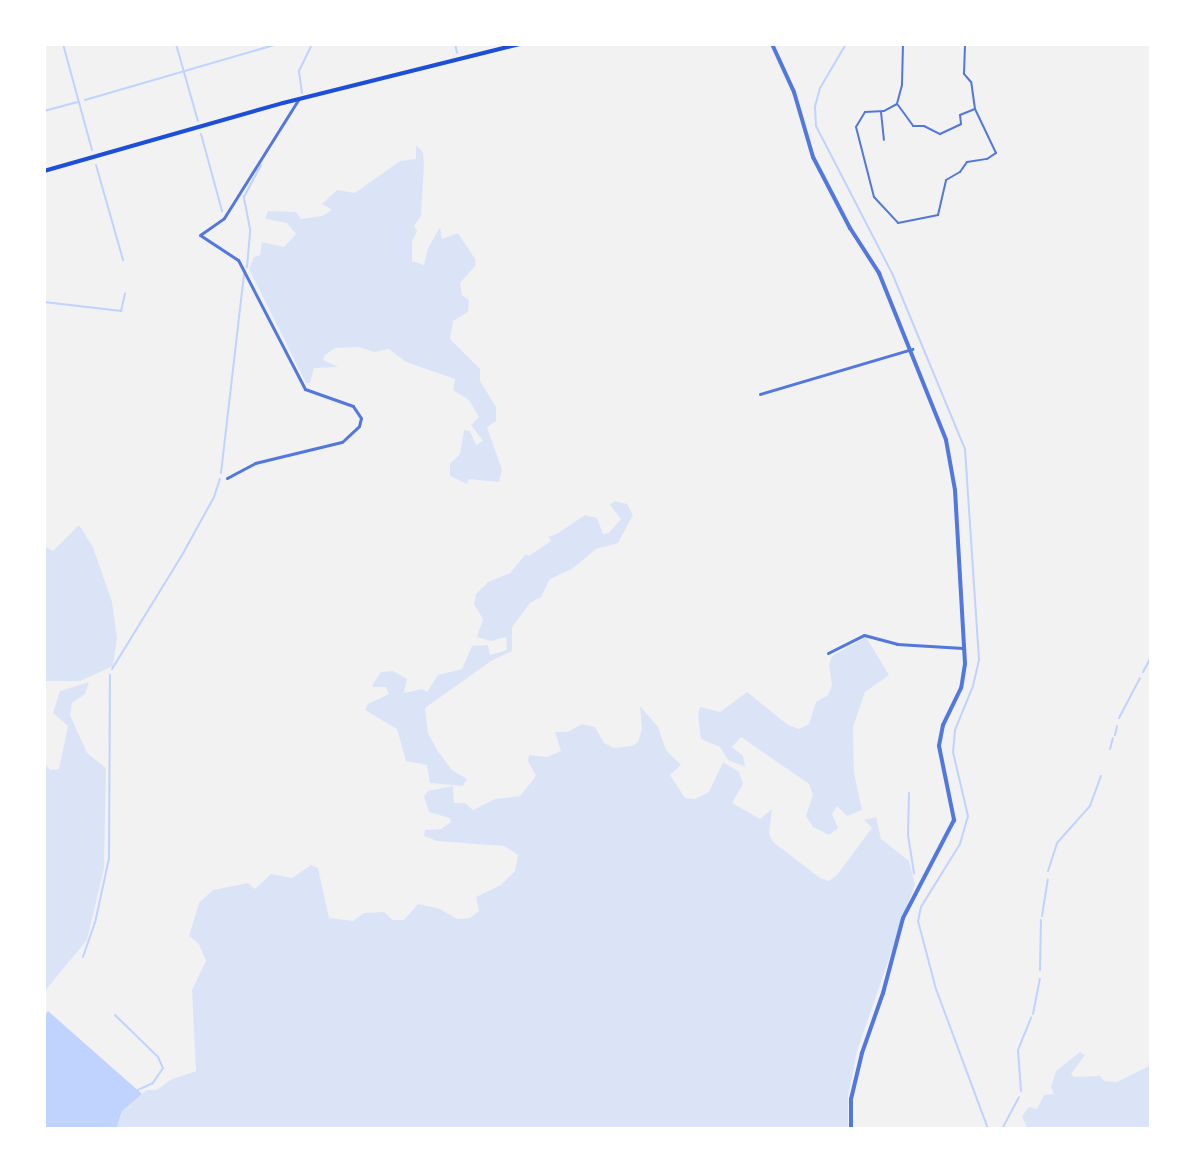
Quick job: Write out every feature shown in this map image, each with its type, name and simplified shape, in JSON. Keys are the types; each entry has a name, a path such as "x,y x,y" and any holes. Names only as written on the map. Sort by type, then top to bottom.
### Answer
{"main road":[{"path":"44,171 298,99 519,44"}],"street":[{"path":"772,44 794,92 813,157 850,228 875,263 950,453 963,648 961,688 943,725 939,746 954,811 953,829 903,918 883,993 862,1053 851,1099 851,1129"},
{"path":"227,478 266,459 342,442 359,426 361,418 353,406 305,389 238,260 200,235 224,218 298,99"},
{"path":"760,394 909,349"},
{"path":"828,653 864,635 897,644 963,648"}],"lane":[{"path":"897,104 902,85 903,44"},
{"path":"897,104 880,111 865,112 857,120 856,130 874,197 893,222 898,223 938,215 946,180 960,172 967,162 994,156 996,151 975,109 971,82 964,74 965,44"},
{"path":"897,104 913,126 924,126 940,134 961,124 960,115 975,109"},
{"path":"880,111 884,140"}],"shaded area":[{"path":"416,145 423,152 424,165 421,216 414,226 417,231 412,242 412,261 424,265 428,248 440,227 442,239 458,233 475,259 476,265 460,283 462,295 469,300 468,312 453,321 450,339 480,369 480,381 496,407 496,421 487,427 502,470 499,482 469,479 467,484 450,476 450,464 460,454 464,430 470,431 476,445 483,441 471,425 479,417 469,400 453,390 455,379 406,362 389,349 374,352 359,347 335,348 323,360 338,367 314,368 310,383 306,383 249,269 254,257 260,255 262,242 284,247 296,234 287,223 265,219 268,211 296,212 301,219 322,216 332,210 322,204 337,190 355,193 400,161 416,159"},
{"path":"615,501 627,504 633,515 618,543 596,549 572,569 550,579 541,597 530,603 512,627 512,651 491,661 425,708 428,733 437,750 452,770 467,779 463,786 430,783 427,765 406,761 397,729 365,710 368,704 389,694 386,687 373,687 373,684 381,672 393,671 407,679 404,693 422,689 427,692 438,675 462,669 472,646 488,645 490,655 507,650 506,637 491,641 477,637 483,619 474,604 476,594 488,582 510,573 526,554 529,556 551,541 546,533 549,537 558,533 585,515 597,518 603,534 609,533 621,519 610,505"},
{"path":"79,525 93,547 112,602 117,638 113,666 80,681 44,681 44,546 53,551"},
{"path":"866,637 889,675 865,692 853,727 854,773 862,810 847,816 837,806 832,814 838,828 829,835 813,827 806,816 813,795 809,784 741,737 732,747 743,756 745,767 728,760 720,747 701,739 698,715 700,707 720,712 747,692 788,725 799,729 809,724 816,702 828,695 832,685 829,665 832,656"},
{"path":"89,682 85,694 72,703 70,715 87,753 106,768 104,868 87,940 44,992 44,762 50,770 59,769 68,726 53,713 60,691"},
{"path":"640,706 658,727 666,750 681,765 670,775 685,798 695,799 709,792 723,762 739,772 743,784 732,803 760,819 772,809 769,834 773,842 820,878 829,881 837,875 872,828 864,820 876,817 881,839 909,861 915,884 857,1051 848,1097 848,1129 116,1129 122,1111 147,1090 157,1090 170,1080 196,1071 192,990 206,961 199,944 189,936 199,903 213,890 248,883 255,889 271,874 292,878 311,865 318,868 329,918 353,921 364,913 384,912 393,920 404,920 418,904 440,909 457,919 470,918 479,911 476,897 501,885 515,871 518,855 504,846 437,841 424,836 425,830 441,829 451,822 450,818 429,812 424,796 428,791 453,786 454,803 465,803 473,810 495,799 520,796 536,776 528,761 529,755 547,757 561,751 555,732 568,732 582,724 595,727 604,743 614,748 632,746 638,742 642,729"},
{"path":"1080,1052 1085,1055 1071,1074 1074,1077 1100,1076 1104,1081 1117,1082 1151,1065 1151,1129 1028,1129 1022,1117 1025,1112 1029,1107 1037,1109 1044,1095 1054,1094 1051,1087 1056,1071"}],"water":[{"path":"48,1011 142,1094 122,1111 116,1129 44,1129 44,1017"}],"waterway":[{"path":"63,44 92,150"},
{"path":"176,44 198,121"},
{"path":"85,100 278,44"},
{"path":"302,93 299,71 312,44"},
{"path":"455,44 457,53"},
{"path":"846,44 820,88 815,107 816,126 892,273 965,449 979,660 973,686 955,730 953,752 968,816 960,844 921,907 918,921 936,989 988,1129"},
{"path":"44,111 78,102"},
{"path":"201,134 222,211"},
{"path":"96,165 123,260"},
{"path":"247,267 250,229 244,197 261,165"},
{"path":"221,473 244,274"},
{"path":"44,302 121,311 125,293"},
{"path":"112,669 181,557 214,497 220,479"},
{"path":"1143,672 1151,657"},
{"path":"83,957 95,923 109,858 110,675"},
{"path":"1119,718 1140,678"},
{"path":"1115,735 1117,726"},
{"path":"1110,749 1113,738"},
{"path":"1048,871 1057,843 1090,806 1101,776"},
{"path":"909,793 908,835 914,874"},
{"path":"1042,916 1048,879"},
{"path":"1040,970 1041,920"},
{"path":"1033,1014 1040,979"},
{"path":"115,1015 158,1057 163,1068 153,1083 138,1090"},
{"path":"1021,1091 1018,1050 1031,1017"},
{"path":"1002,1129 1019,1097"}]}
